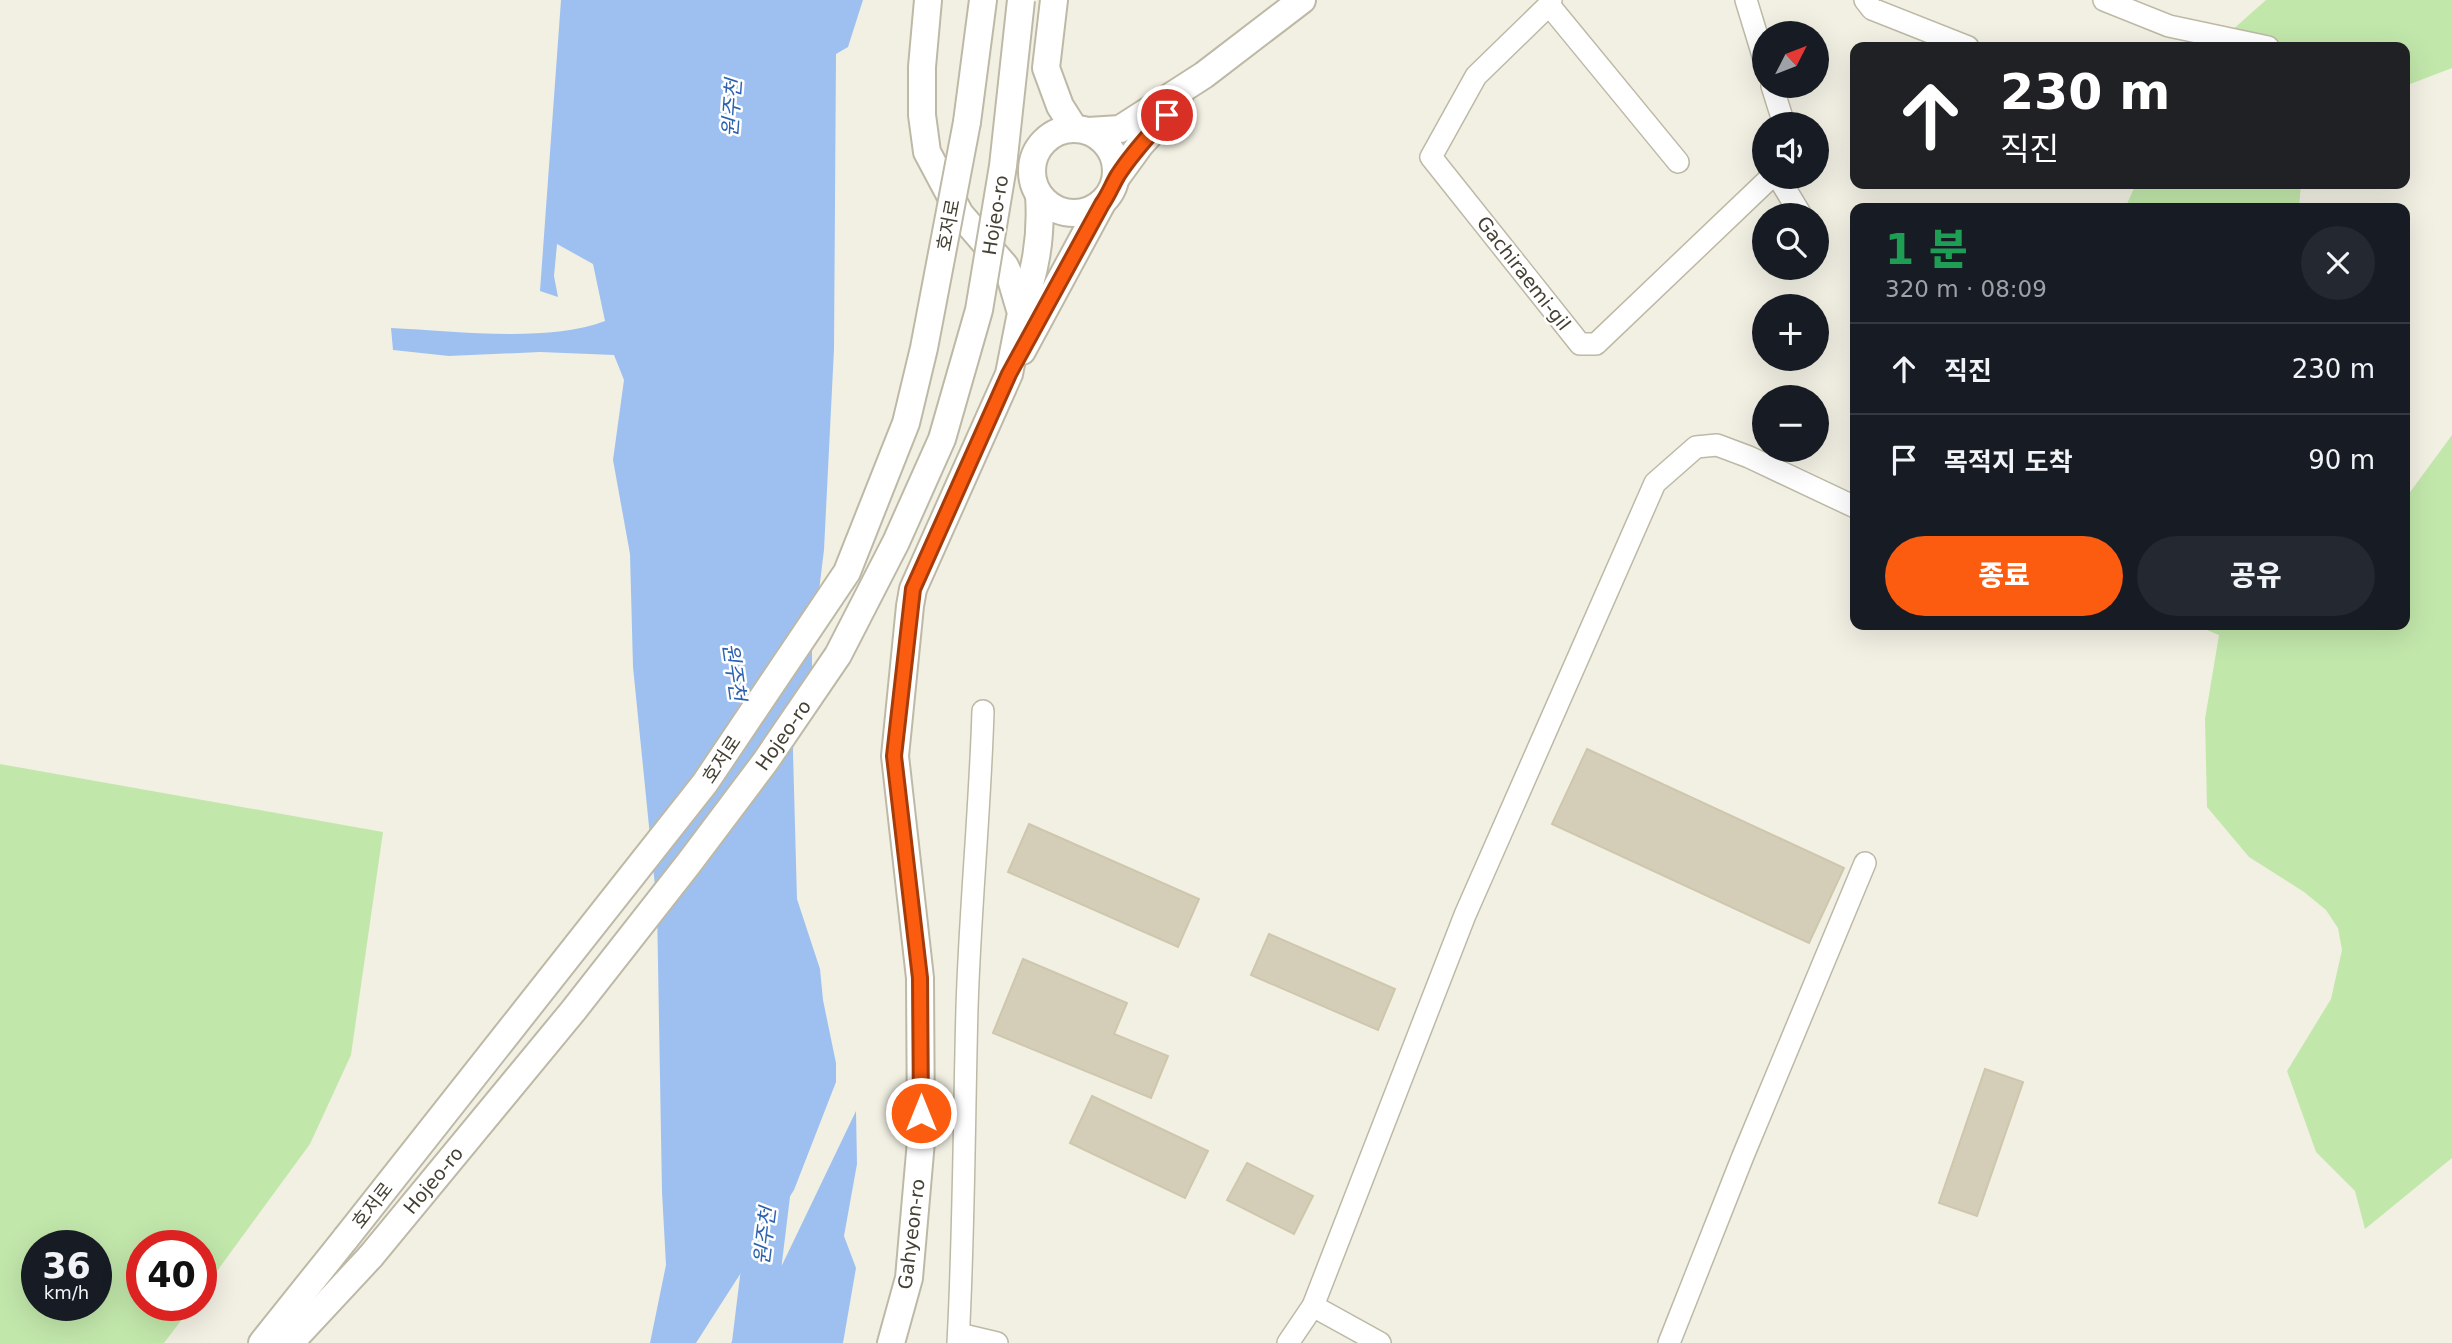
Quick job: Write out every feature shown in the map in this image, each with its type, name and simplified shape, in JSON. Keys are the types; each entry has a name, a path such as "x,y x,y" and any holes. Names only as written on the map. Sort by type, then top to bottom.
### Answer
{"street":[{"name":"Gahyeon-ro","path":"891,1343 909,1278 921,1141 920,978 894,756 910,606 913,589 1009,374 1021,313 1005,266 960,214 927,152 922,115 922,67 928,0"},
{"name":"호저로","path":"262,1343 705,783 847,572 906,422 924,348 967,122 983,0"},
{"name":"Hojeo-ro","path":"290,1343 371,1256 573,1011 765,762 838,655 896,542 942,439 979,310 1003,166 1021,0"},
{"path":"1054,0 1046,68 1060,106 1081,129 1101,138 1111,149 1116,163 1116,178"},
{"path":"1745,0 1752,22"},
{"path":"1865,0 1872,9 1955,42"},
{"path":"2104,0 2169,26 2244,42"},
{"path":"1102,204 1089,211 1074,213 1060,211 1048,205 1033,184 1033,157 1039,145 1060,130 1120,129 1204,75 1293,2"},
{"path":"1550,2 1678,162"},
{"name":"Gachiraemi-gil","path":"1550,2 1476,76 1431,157 1580,344 1596,344 1758,189"},
{"path":"1009,374 1111,192 1116,178 1140,145 1204,75"},
{"path":"1021,313 1035,272 1041,226 1039,195"},
{"path":"1288,1343 1313,1306 1465,915 1655,483 1696,447 1717,445 1850,505"},
{"path":"983,711 981,801 967,1006 964,1243 959,1338 997,1343"},
{"path":"1669,1343 1743,1156 1865,863"},
{"path":"1313,1306 1380,1343"}],"green space":[{"path":"2266,0 2452,0 2452,68 2410,84 2410,42 2219,42"},
{"path":"2134,189 2301,189 2299,203 2127,203"},
{"path":"2452,435 2452,1158 2365,1229 2355,1191 2316,1152 2287,1071 2331,999 2342,950 2338,928 2326,910 2304,892 2249,857 2207,807 2205,719 2219,635 2207,630 2410,630 2410,492"},
{"path":"0,764 383,832 351,1055 310,1144 217,1271 217,1230 126,1230 126,1321 181,1321 164,1343 0,1343"}],"water":[{"path":"561,0 863,0 848,47 836,54 834,349 824,550 812,647 812,679 795,693 793,752 797,899 820,969 823,1000 836,1063 836,1082 794,1190 696,1343 650,1343 666,1265 662,1192 657,906 633,667 630,554 613,460 624,380 614,355 540,352 449,356 393,350 391,328 529,334 582,328 605,321 593,264 557,244 554,276 558,297 540,291"},
{"path":"856,1111 857,1164 844,1236 856,1268 843,1343 731,1343 783,1263"}],"building":[{"path":"1587,749 1844,868 1809,943 1552,824"},
{"path":"1029,824 1199,899 1178,947 1008,872"},
{"path":"1269,934 1395,989 1378,1030 1251,975"},
{"path":"1023,959 1127,1003 1114,1034 1168,1056 1151,1098 993,1033"},
{"path":"1985,1069 2023,1082 1977,1216 1939,1203"},
{"path":"1092,1096 1208,1151 1185,1198 1070,1143"},
{"path":"1247,1163 1313,1196 1294,1234 1227,1200"}],"waterway":[{"name":"원주천","path":"752,1343 772,1179"}],"route":[{"path":"921,1113 920,978 894,756 913,589 1009,374 1111,192 1116,178 1140,145 1167,115"}]}
